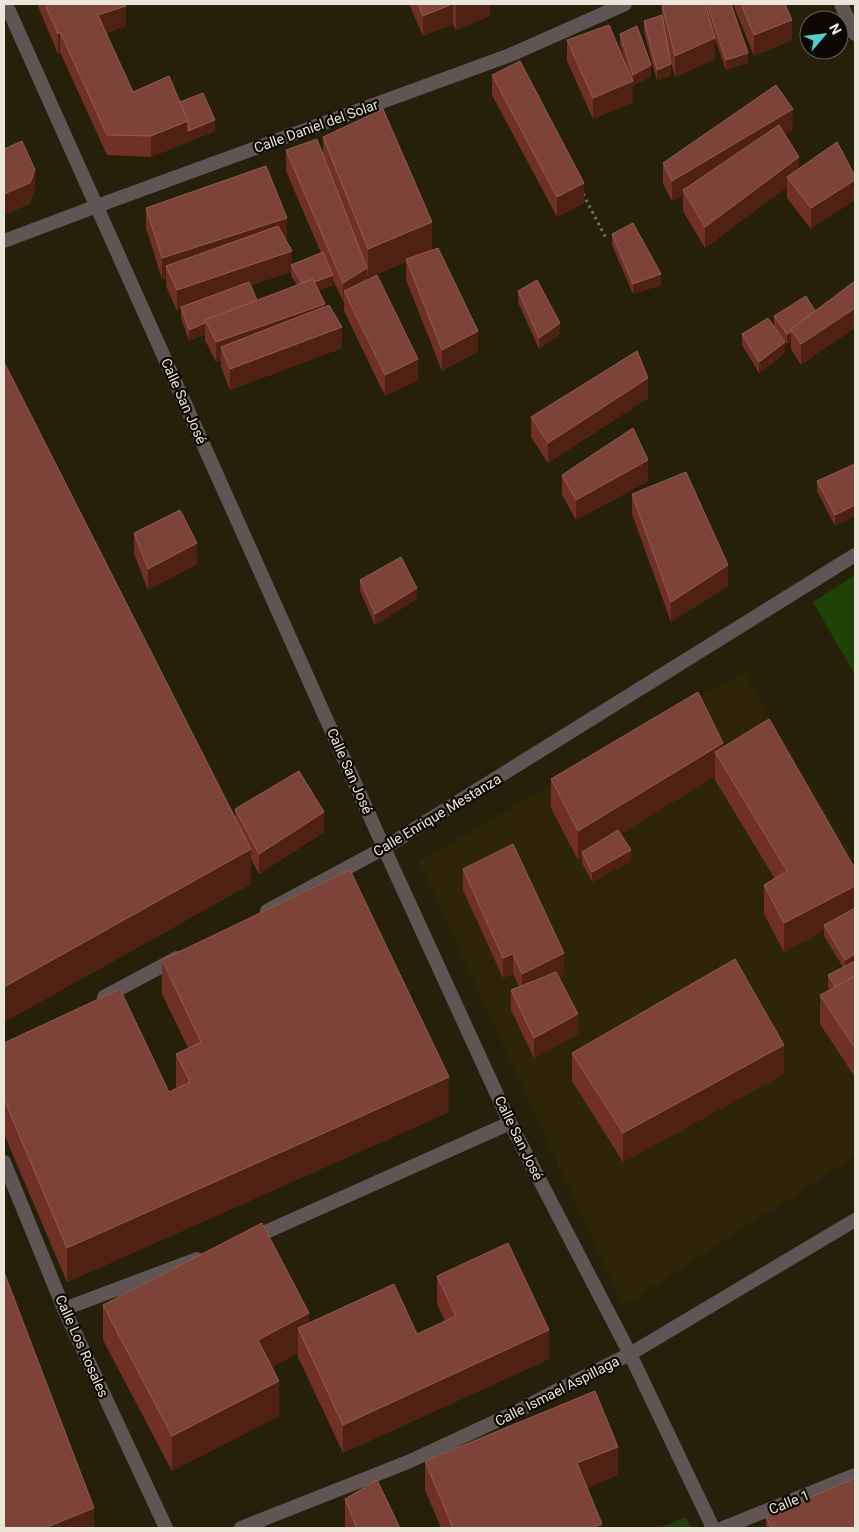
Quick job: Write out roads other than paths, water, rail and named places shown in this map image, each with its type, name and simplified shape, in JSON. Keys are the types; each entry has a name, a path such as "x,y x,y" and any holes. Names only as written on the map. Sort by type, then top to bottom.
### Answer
{"street":[{"name":"Calle San José","path":"6,4 384,848 510,1123 630,1354 713,1528"},
{"name":"Calle Daniel del Solar","path":"4,241 510,55 625,4"},
{"path":"841,4 855,34"},
{"name":"Calle Enrique Mestanza","path":"255,917 384,848 855,555"},
{"path":"90,1005 186,954"},
{"path":"237,1244 510,1123"},
{"name":"Calle Los Rosales","path":"4,1162 64,1309 166,1528"},
{"name":"Calle Ismael Aspillaga","path":"241,1528 408,1462 518,1412 630,1354 855,1220"},
{"path":"64,1309 210,1254"},
{"name":"Calle 1","path":"723,1528 855,1475"}]}
